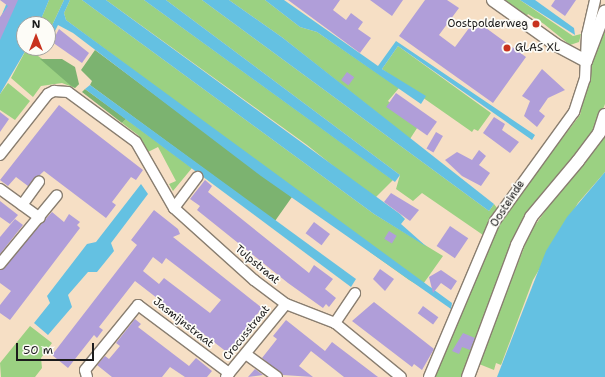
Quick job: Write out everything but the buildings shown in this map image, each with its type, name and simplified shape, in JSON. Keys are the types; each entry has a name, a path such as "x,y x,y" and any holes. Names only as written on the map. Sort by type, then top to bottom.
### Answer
{"street":[{"path":"493,0 556,45 586,61"},
{"name":"Oosteinde","path":"429,377 495,221 574,112 585,79 586,61 595,0"},
{"name":"Oosteinde","path":"586,61 605,11"},
{"name":"Tulpstraat","path":"0,155 48,94 61,90 92,109 136,142 174,208 286,304 335,323 401,377"},
{"path":"468,377 517,245 531,217 578,161 598,133 605,115"},
{"path":"174,208 197,178"},
{"path":"22,205 39,182"},
{"path":"0,189 40,218"},
{"path":"0,264 40,218 56,195"},
{"path":"335,323 355,293"},
{"name":"Crocusstraat","path":"228,375 247,355 286,304"},
{"name":"Jasmijnstraat","path":"86,377 85,370 138,305 228,375"},
{"path":"247,355 277,377"}],"green space":[{"path":"49,0 64,0 56,17 42,16"},
{"path":"70,0 82,0 374,214 443,256 421,287 370,252 372,248 66,20 64,13"},
{"path":"106,0 144,0 393,180 376,197 371,196 307,145"},
{"path":"166,0 202,0 489,211 494,204 497,208 483,235 422,193 413,201 396,189 400,175"},
{"path":"229,0 265,0 300,27 317,32 399,88 388,101 419,125 410,139 283,38"},
{"path":"501,0 520,0 573,36 581,34 579,42 570,45 544,24 528,14 525,18"},
{"path":"605,23 605,104 596,127 542,197 461,377 435,377 503,216 580,115 592,62"},
{"path":"398,46 491,113 478,131 474,129 472,132 382,69"},
{"path":"95,50 292,197 275,221 90,85 92,81 81,70"},
{"path":"23,56 38,56 79,84 75,88 62,83 41,86 33,97 11,78"},
{"path":"40,59 62,59 75,67 79,84 75,88 70,85"},
{"path":"8,83 30,101 15,120 0,110 0,94"},
{"path":"85,89 126,119 122,123 82,92"},
{"path":"126,119 192,168 173,191 169,184 176,181 158,147 148,152 138,135 122,123"},
{"path":"605,129 605,172 578,203 533,280 501,365 496,363 494,370 479,364 530,232"},
{"path":"30,326 52,343 41,358 42,368 35,377 1,377 0,363"}],"water":[{"path":"8,0 49,0 42,16 16,16 16,56 22,56 0,94 0,19"},
{"path":"64,0 70,0 64,13 66,20 452,303 451,309 261,176 73,33 58,25 56,29 56,17"},
{"path":"82,0 106,0 400,214 405,219 401,224 427,247 374,214"},
{"path":"144,0 166,0 400,175 395,182"},
{"path":"202,0 229,0 283,38 494,204 489,211"},
{"path":"265,0 284,0 378,66 396,41 535,135 532,140 398,46 382,69 426,96 421,104 317,32 300,27"},
{"path":"520,0 535,0 574,28 575,35"},
{"path":"90,85 356,279 351,287 85,89"},
{"path":"605,172 605,377 497,377 546,251 567,217"},
{"path":"141,184 148,194 111,243 114,251 97,272 88,272 68,295 72,307 48,335 34,323 50,303 47,296 87,244 96,242"}],"place":[{"name":"Oostpolderweg","path":"536,24"},
{"name":"GLAS XL","path":"507,48"}]}
